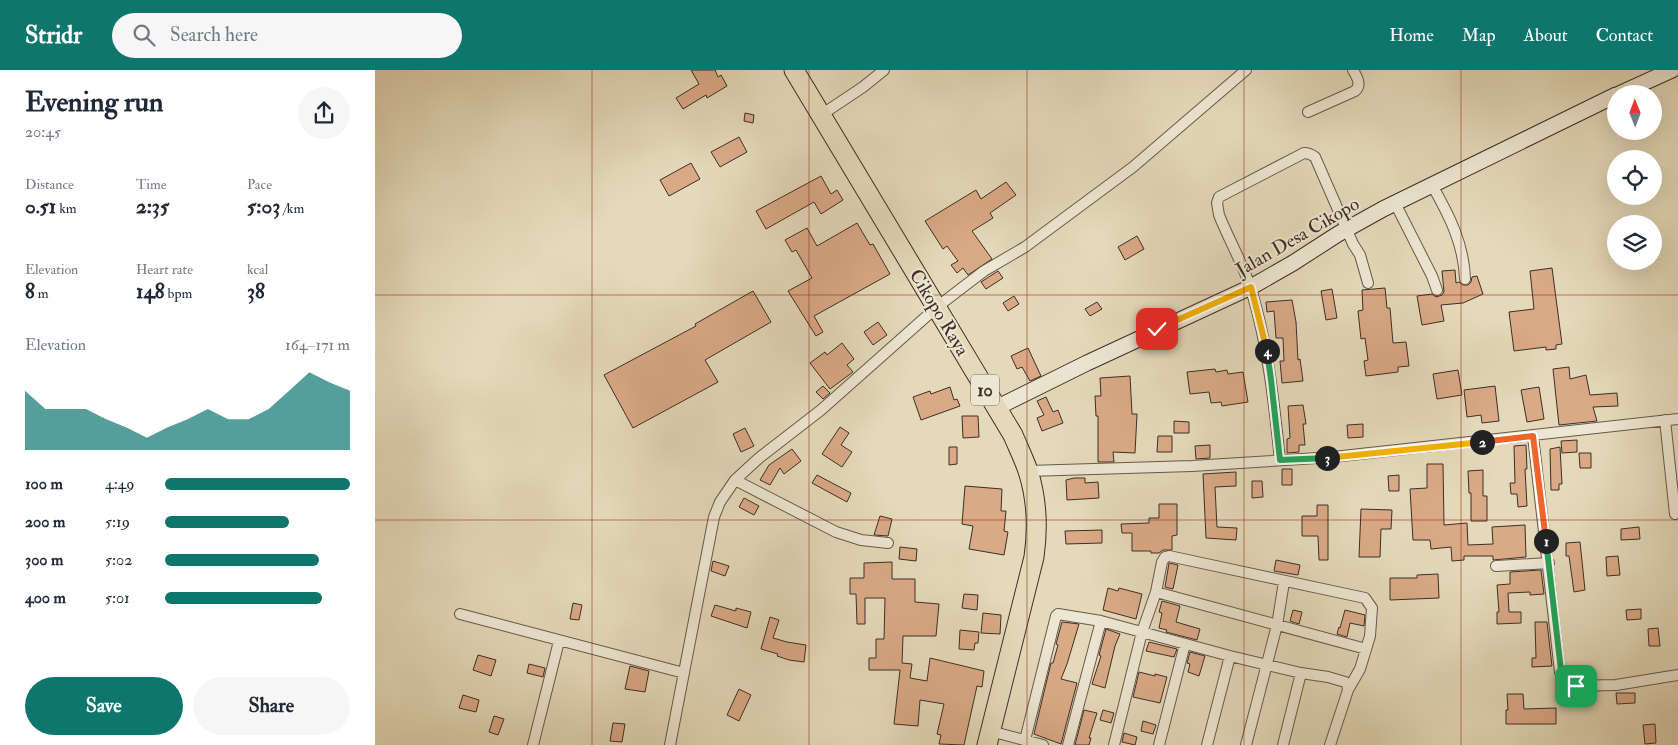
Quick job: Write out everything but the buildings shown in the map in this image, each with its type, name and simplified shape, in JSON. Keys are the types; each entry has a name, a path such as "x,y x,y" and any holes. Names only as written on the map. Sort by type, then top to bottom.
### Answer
{"highway":[{"name":"Cikopo Raya","path":"794,70 1013,435 1028,471 1033,489 1035,510 1036,542 1034,557 989,738"}],"main road":[{"name":"Jalan Desa Cikopo","path":"1638,85 1672,70"},
{"name":"Jalan Desa Cikopo","path":"996,408 1087,362 1251,287 1395,203 1607,99"}],"street":[{"path":"821,115 863,87 884,70"},
{"path":"670,745 714,517 720,502 735,480 759,458 821,410 937,307 984,271 1025,247 1133,167 1246,70"},
{"path":"1308,112 1359,88 1353,70"},
{"path":"1280,460 1267,354 1251,287 1219,215 1217,203 1219,197 1304,153 1309,153 1315,157 1346,230 1360,255 1368,283"},
{"path":"1432,185 1448,215 1460,244 1465,261 1465,279"},
{"path":"1395,203 1432,276 1437,290"},
{"path":"1028,471 1192,466 1390,452 1678,419"},
{"path":"1665,420 1675,514"},
{"path":"1533,436 1560,672 1565,684 1576,686 1616,685 1678,675"},
{"path":"735,480 835,532 861,540 888,543"},
{"path":"1114,745 1142,632 1156,592 1162,562 1165,557 1169,556 1365,598 1372,608 1370,636 1360,669 1349,690 1330,745"},
{"path":"1496,566 1549,563"},
{"path":"1246,745 1268,664 1284,582"},
{"path":"1156,592 1366,649"},
{"path":"460,614 684,673"},
{"path":"1025,740 1056,616 1061,614 1101,621 1231,656 1301,673 1340,680 1347,684 1349,690"},
{"path":"1068,745 1101,621"},
{"path":"533,745 559,641"},
{"path":"1159,745 1185,644"},
{"path":"1207,745 1231,656"},
{"path":"1283,745 1301,673"},
{"path":"989,738 1025,740 1043,745"}],"route":[{"path":"1157,329 1251,287 1267,354 1280,460 1390,452 1533,436 1560,672 1565,684 1576,686"}]}
